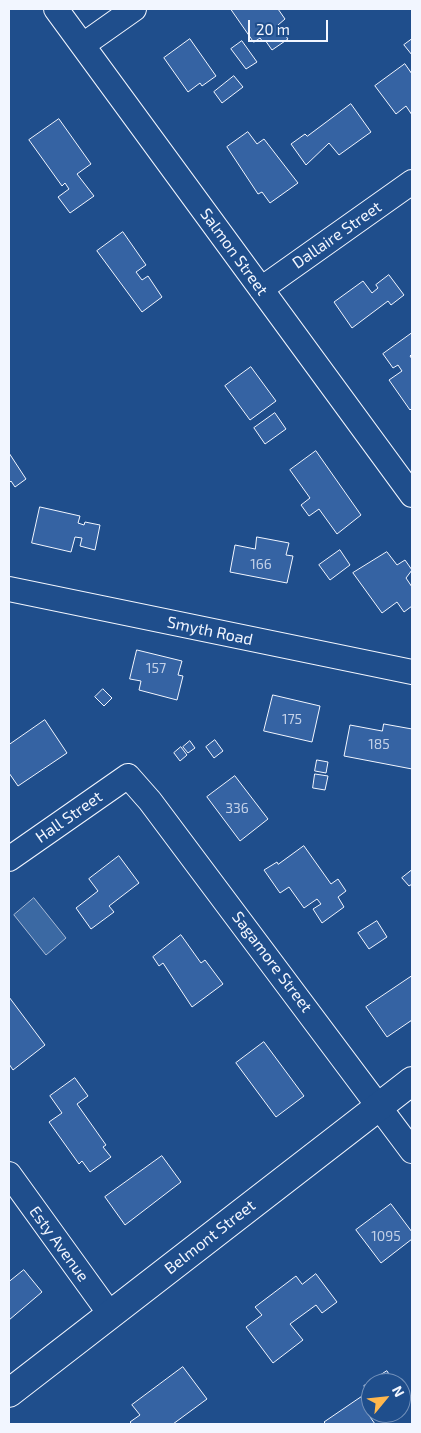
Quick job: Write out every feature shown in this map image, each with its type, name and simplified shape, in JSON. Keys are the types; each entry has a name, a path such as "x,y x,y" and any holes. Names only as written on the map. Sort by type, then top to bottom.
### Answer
{"street":[{"name":"Salmon Street","path":"56,9 412,495"},
{"path":"83,45 134,9"},
{"name":"Dallaire Street","path":"261,289 412,182"},
{"name":"Smyth Road","path":"9,589 412,672"},
{"name":"Hall Street","path":"9,859 128,776"},
{"name":"Sagamore Street","path":"128,776 150,801 412,1151"},
{"name":"Belmont Street","path":"9,1393 412,1081"},
{"name":"Esty Avenue","path":"9,1174 110,1314"}],"water":[{"path":"34,898 66,938 46,955 14,915"}],"building":[{"path":"231,9 278,9 285,19 278,25 288,39 272,50 265,40 263,42 260,38 254,42"},
{"path":"190,39 216,76 202,86 200,83 188,92 164,58"},
{"path":"412,39 412,55 404,45"},
{"path":"242,41 257,62 246,69 231,49"},
{"path":"405,64 412,74 412,115 406,106 396,114 375,86"},
{"path":"234,76 243,87 222,103 214,92"},
{"path":"351,104 371,132 339,155 329,143 306,165 291,144 305,134 307,136"},
{"path":"59,119 91,164 77,174 94,196 70,213 58,197 69,189 65,183 62,186 29,140"},
{"path":"248,132 257,144 264,139 298,183 270,203 262,192 258,194 227,147"},
{"path":"123,232 146,265 136,272 142,280 148,276 162,297 142,312 97,251"},
{"path":"389,275 404,295 391,305 388,301 352,328 334,302 363,281 372,293 378,288 376,285"},
{"path":"412,333 412,354 410,356 412,359 412,408 410,410 389,380 402,371 398,365 393,368 383,354"},
{"path":"251,367 276,401 250,420 225,386"},
{"path":"275,413 286,429 265,444 254,428"},
{"path":"316,451 361,515 337,534 319,509 309,516 301,505 310,498 290,470"},
{"path":"9,453 26,479 15,487 11,481 9,483"},
{"path":"40,507 80,516 78,523 84,525 85,522 100,525 95,550 80,546 82,538 75,537 71,552 32,543"},
{"path":"257,537 289,543 286,555 293,556 287,583 230,572 235,545 255,549"},
{"path":"340,550 350,565 330,580 319,565"},
{"path":"387,552 397,565 405,560 412,570 406,578 412,587 412,606 404,612 397,602 382,613 353,573"},
{"path":"137,650 182,661 178,675 183,676 177,700 139,690 141,681 130,679"},
{"path":"103,689 112,698 104,706 95,697"},
{"path":"273,695 320,706 312,742 264,731"},
{"path":"45,720 67,753 18,786 9,773 9,745"},
{"path":"384,724 412,729 412,769 344,756 350,725 382,731"},
{"path":"215,740 223,751 214,758 206,747"},
{"path":"190,741 195,748 188,753 183,747"},
{"path":"181,747 187,755 180,761 174,753"},
{"path":"317,760 328,762 326,773 315,771"},
{"path":"315,774 328,776 325,790 313,788"},
{"path":"235,776 268,819 240,841 207,797"},
{"path":"304,846 331,884 338,879 346,891 338,897 344,907 322,923 313,909 321,904 317,899 304,908 289,887 280,893 264,870 277,862 278,864"},
{"path":"119,856 139,883 109,906 114,912 91,929 76,908 98,891 89,879"},
{"path":"412,870 412,884 409,886 402,878"},
{"path":"377,921 387,937 369,949 358,933"},
{"path":"181,935 201,963 205,960 223,984 192,1007 163,963 159,966 153,957"},
{"path":"412,976 412,1020 387,1037 366,1007"},
{"path":"9,997 45,1045 13,1070 9,1064"},
{"path":"264,1042 304,1096 276,1117 236,1063"},
{"path":"75,1078 88,1096 77,1104 106,1145 103,1147 111,1157 90,1172 82,1161 79,1164 49,1122 62,1113 50,1096"},
{"path":"162,1156 181,1182 125,1225 105,1197"},
{"path":"391,1204 412,1232 412,1239 381,1263 356,1230"},
{"path":"24,1270 42,1292 9,1320 9,1282"},
{"path":"316,1274 337,1302 322,1313 316,1305 290,1324 303,1340 273,1363 246,1327 262,1315 255,1307 296,1276 302,1284"},
{"path":"183,1367 207,1399 173,1424 132,1424 130,1422 140,1415 132,1405"},
{"path":"361,1397 361,1423 375,1424 326,1424 324,1422"}]}
